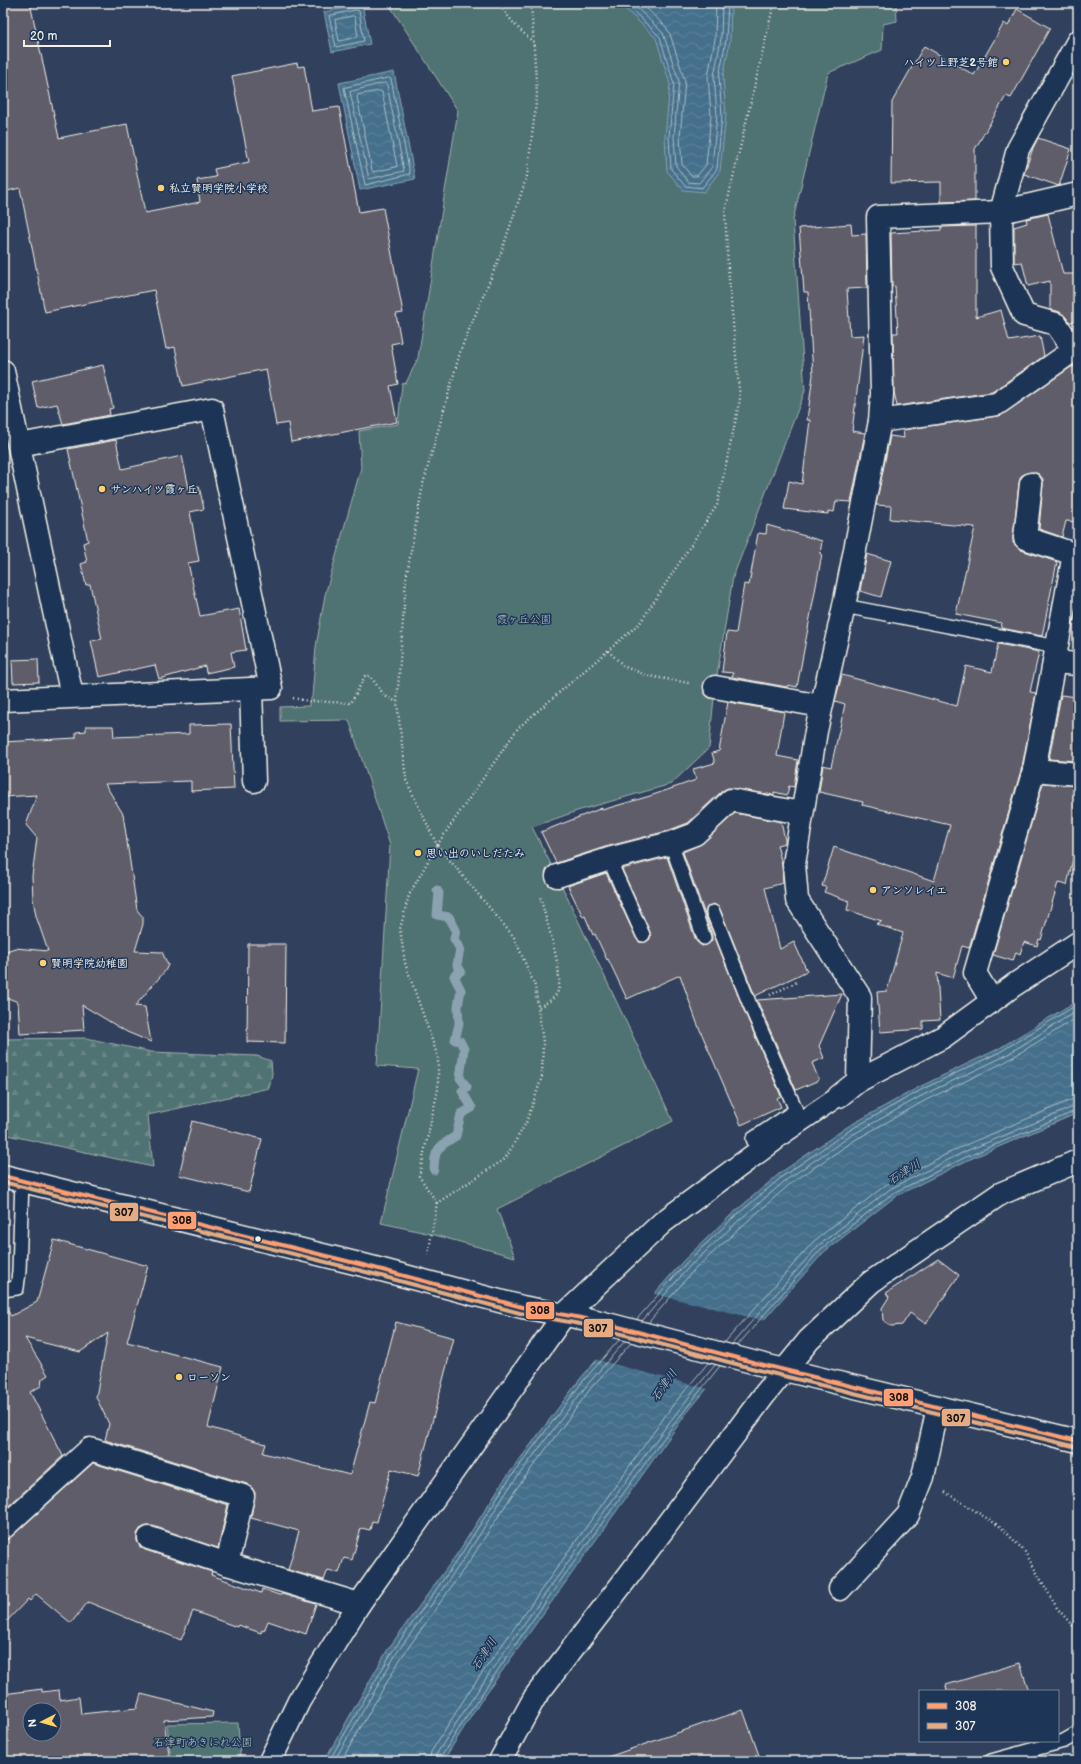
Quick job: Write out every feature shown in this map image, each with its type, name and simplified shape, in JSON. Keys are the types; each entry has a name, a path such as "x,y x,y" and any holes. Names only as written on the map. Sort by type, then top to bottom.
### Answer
{"street":[{"path":"880,422 997,404 1076,350 1056,324 1024,315 1002,267 1001,212 1018,149 1078,42"},
{"path":"858,1081 860,997 797,900 794,864 801,813 821,706 844,606 880,422 882,394 878,217 1001,212 1078,194"},
{"path":"3,371 72,696"},
{"path":"3,700 271,688 212,409 19,445"},
{"path":"992,1001 975,973 1034,770 1055,654 1076,554 1025,538 1031,484"},
{"path":"1055,654 1078,664"},
{"path":"715,687 821,706"},
{"path":"251,689 254,781"},
{"path":"1034,770 1078,774"},
{"path":"557,876 608,859 671,843 695,834 732,800 801,813"},
{"path":"270,1761 299,1701 359,1604 564,1315 663,1222 765,1146 839,1096 858,1081 944,1037 992,1001 1078,943"},
{"path":"500,1761 535,1697 634,1569 764,1394 786,1369 808,1340 871,1282 1000,1194 1078,1161"},
{"path":"12,1178 522,1307 592,1320 764,1365 786,1369 1078,1440"},
{"path":"840,1589 908,1515 923,1477 938,1407"},
{"path":"3,1528 90,1449 243,1496 227,1564"},
{"path":"149,1538 227,1564 359,1604"}],"lane":[{"path":"844,606 1055,654"},
{"path":"671,843 704,938"},
{"path":"608,859 643,935"},
{"path":"713,912 750,1005 790,1093 796,1110 753,1139 765,1146"},
{"path":"3,1290 17,1288 19,1271 12,1178"},
{"path":"991,1761 1064,1741 1078,1733"}],"path":[{"path":"498,3 515,25 534,42"},
{"path":"437,1203 505,1159 526,1123 542,1077 543,1042 535,986 514,937 437,845 406,780 397,702 406,579 424,484 461,349 500,256 527,176 537,95 531,3"},
{"path":"423,1281 437,1203 419,1176 438,1089 438,1057 405,963 400,929 409,895 437,845 518,728 640,623 717,505 740,400 728,268 725,212 774,3"},
{"path":"608,651 625,667 643,674 715,687"},
{"path":"309,701 351,703 365,676 370,676 384,696 397,702"},
{"path":"539,1007 551,1000 558,992 559,973 539,892 557,876"},
{"path":"750,1005 797,982"},
{"path":"940,1489 1001,1527 1025,1552 1057,1608 1078,1632"}],"green space":[{"name":"霞ヶ丘公園","path":"388,3 896,3 897,21 883,24 882,50 828,73 793,220 805,391 733,577 715,687 709,748 671,784 577,811 532,827 557,876 673,1121 497,1209 515,1257 431,1234 381,1223 418,1069 377,1066 390,845 349,720 280,721 280,707 309,706 309,701 312,697 316,647 325,595 361,468 359,431 398,424 402,384 406,383 418,358 458,111"},
{"path":"86,1038 151,1052 257,1056 271,1061 272,1074 269,1088 148,1115 153,1167 3,1134 3,1039"},
{"name":"石津町あきにれ公園","path":"238,1723 240,1756 238,1761 171,1761 167,1724"}],"water":[{"path":"619,3 731,3 730,41 723,77 726,115 720,171 704,192 683,190 667,171 665,137 670,84 656,38"},
{"path":"362,4 370,44 332,52 324,12"},
{"path":"394,72 415,179 360,190 339,83"},
{"name":"石津川","path":"1078,1000 1078,1113 968,1160 896,1196 824,1252 768,1315 686,1414 482,1699 443,1761 324,1761 388,1649 459,1551 502,1483 580,1379 683,1261 731,1215 780,1173 847,1127 919,1087 998,1049"}],"pier":[{"path":"651,1293 765,1321 708,1389 594,1359"}],"building":[{"path":"3,3 30,3 59,138 127,124 145,213 200,202 197,180 216,177 214,169 249,162 232,76 297,63 298,67 304,66 312,111 339,107 359,212 383,208 403,313 396,314 401,342 391,344 398,384 390,386 397,422 291,442 288,423 276,425 266,369 183,386 175,347 166,349 154,290 45,312 20,188 3,192 3,145 7,144 3,124"},
{"path":"1017,9 1050,28 1011,98 1006,96 975,149 975,201 941,202 941,182 891,183 892,102 924,46 974,75 1004,23 1008,26"},
{"path":"1038,138 1071,149 1059,186 1024,174"},
{"path":"1048,214 1063,274 1078,274 1078,322 1070,322 1060,312 1050,309 1050,281 1028,286 1022,262 1014,263 1014,227 1027,223 1026,219"},
{"path":"851,224 852,235 866,234 867,288 847,289 850,336 864,335 852,431 865,433 851,502 836,501 834,512 828,511 828,514 784,509 789,481 802,484 810,420 807,420 813,375 808,292 804,292 799,228"},
{"path":"976,226 976,317 1001,310 1009,341 1040,336 1044,356 992,392 897,406 894,392 893,333 898,333 895,286 892,287 891,233 941,230 941,227"},
{"path":"103,365 113,408 109,409 110,415 63,424 57,404 38,408 32,381"},
{"path":"1078,366 1078,522 1066,521 1062,537 1039,529 1043,479 1039,474 1032,472 1026,473 1021,476 1019,483 1013,543 1021,550 1057,562 1042,636 1001,628 1002,623 956,614 975,527 890,519 891,506 876,505 890,436 904,438 903,430 999,416 1071,367"},
{"path":"116,440 122,469 182,456 189,488 199,486 204,509 190,512 199,561 188,563 200,616 239,609 246,650 231,652 234,667 206,673 205,666 159,679 155,665 99,677 91,641 102,639 90,584 86,585 81,564 87,562 83,543 88,541 68,449"},
{"path":"767,525 822,541 820,554 822,554 797,687 788,685 787,687 732,677 733,673 722,672 727,632 736,633 744,584 749,585 758,533 766,534"},
{"path":"867,554 891,561 881,597 860,591"},
{"path":"998,644 1039,652 1030,692 1036,693 1022,767 969,948 962,946 953,978 937,973 940,1020 923,1021 923,1029 880,1032 877,992 887,991 903,933 876,924 882,921 847,910 849,901 824,892 826,887 822,886 834,847 934,881 950,825 862,805 863,802 819,792 823,765 831,767 845,704 835,701 842,675 957,706 966,666 992,672"},
{"path":"38,659 39,682 13,683 12,660"},
{"path":"1061,695 1078,697 1077,761 1049,759"},
{"path":"728,702 784,712 777,756 798,760 794,787 789,786 787,795 774,792 774,795 728,788 722,791 688,823 667,831 605,847 556,863 541,832 602,808 602,810 650,796 696,780 693,769 715,763 712,753 719,751"},
{"path":"231,724 234,789 191,791 191,781 105,784 123,814 137,910 143,917 143,924 135,951 162,952 168,965 165,971 135,1006 145,1007 151,1042 127,1032 82,1005 84,1030 20,1034 18,1002 3,996 3,952 15,948 48,951 36,916 33,899 32,876 37,838 26,825 37,795 3,797 3,742 76,738 76,732 86,731 86,726 113,726 114,737 189,734 189,725"},
{"path":"1043,783 1078,786 1078,837 1067,885 1058,883 1041,940 1039,939 1037,946 1024,942 1020,954 1016,952 1013,961 993,955"},
{"path":"735,813 781,822 785,843 777,845 782,864 783,883 765,888 780,949 794,942 807,971 755,996 720,909 714,904 707,907 706,915 743,1008 781,1096 777,1098 781,1107 741,1125 697,1023 680,975 627,999 595,934 593,935 585,916 583,917 568,886 606,873 636,938 639,942 646,942 650,939 650,932 622,869 667,857 696,941 702,946 707,945 712,940 712,935 683,852 703,843"},
{"path":"248,944 286,944 285,1043 247,1042"},
{"path":"842,994 819,1046 824,1058 812,1063 819,1080 796,1090 757,1000"},
{"path":"192,1121 262,1139 249,1192 179,1175"},
{"path":"54,1240 148,1266 127,1342 223,1367 208,1427 266,1444 263,1453 350,1475 370,1402 375,1403 396,1322 454,1338 418,1476 391,1469 377,1522 372,1521 370,1530 361,1528 352,1560 344,1558 339,1573 328,1570 324,1580 288,1570 299,1531 251,1518 255,1493 247,1484 105,1440 109,1424 96,1397 108,1333 80,1352 25,1338 48,1375 42,1379 41,1386 30,1392 63,1456 3,1511 3,1303 11,1316 37,1302"},
{"path":"938,1259 959,1275 926,1324 910,1313 902,1325 891,1326 883,1320 882,1308 889,1297 886,1293"},
{"path":"93,1463 228,1505 218,1548 153,1526 146,1526 140,1529 137,1534 137,1541 140,1547 145,1550 212,1572 211,1575 261,1593 262,1589 279,1595 282,1594 316,1604 306,1634 268,1621 264,1631 262,1630 261,1633 238,1625 237,1627 193,1611 181,1640 88,1602 71,1623 36,1594 30,1601 28,1599 3,1625 3,1540 11,1537"},
{"path":"1020,1663 1029,1690 947,1690 946,1685"},
{"path":"42,1689 42,1692 59,1690 60,1700 79,1697 81,1714 137,1708 141,1694 213,1712 212,1717 164,1720 170,1761 3,1761 3,1694"},
{"path":"743,1710 761,1761 608,1761 608,1757"}],"waterway":[{"path":"434,1170 436,1153 445,1143 456,1136 461,1114 472,1108 462,1091 467,1087 460,1078 464,1049 460,1041 455,1040 459,1024 458,1006 461,990 454,976 461,971 457,965 460,949 454,939 456,930 449,917 437,915 439,893 437,890"}],"transit line":[{"name":"308","path":"3,1176 367,1266 522,1307 592,1320 764,1365 1078,1441"},
{"name":"307","path":"3,1182 366,1272 520,1313 591,1326 763,1371 1077,1447"}],"place":[{"name":"ハイツ上野芝2号館","path":"1006,62"},
{"name":"私立賢明学院小学校","path":"161,188"},
{"name":"サンハイツ霞ヶ丘","path":"102,489"},
{"name":"思い出のいしだたみ","path":"418,853"},
{"name":"アンソレイエ","path":"873,890"},
{"name":"賢明学院幼稚園","path":"43,963"},
{"name":"ローソン","path":"179,1377"}]}
